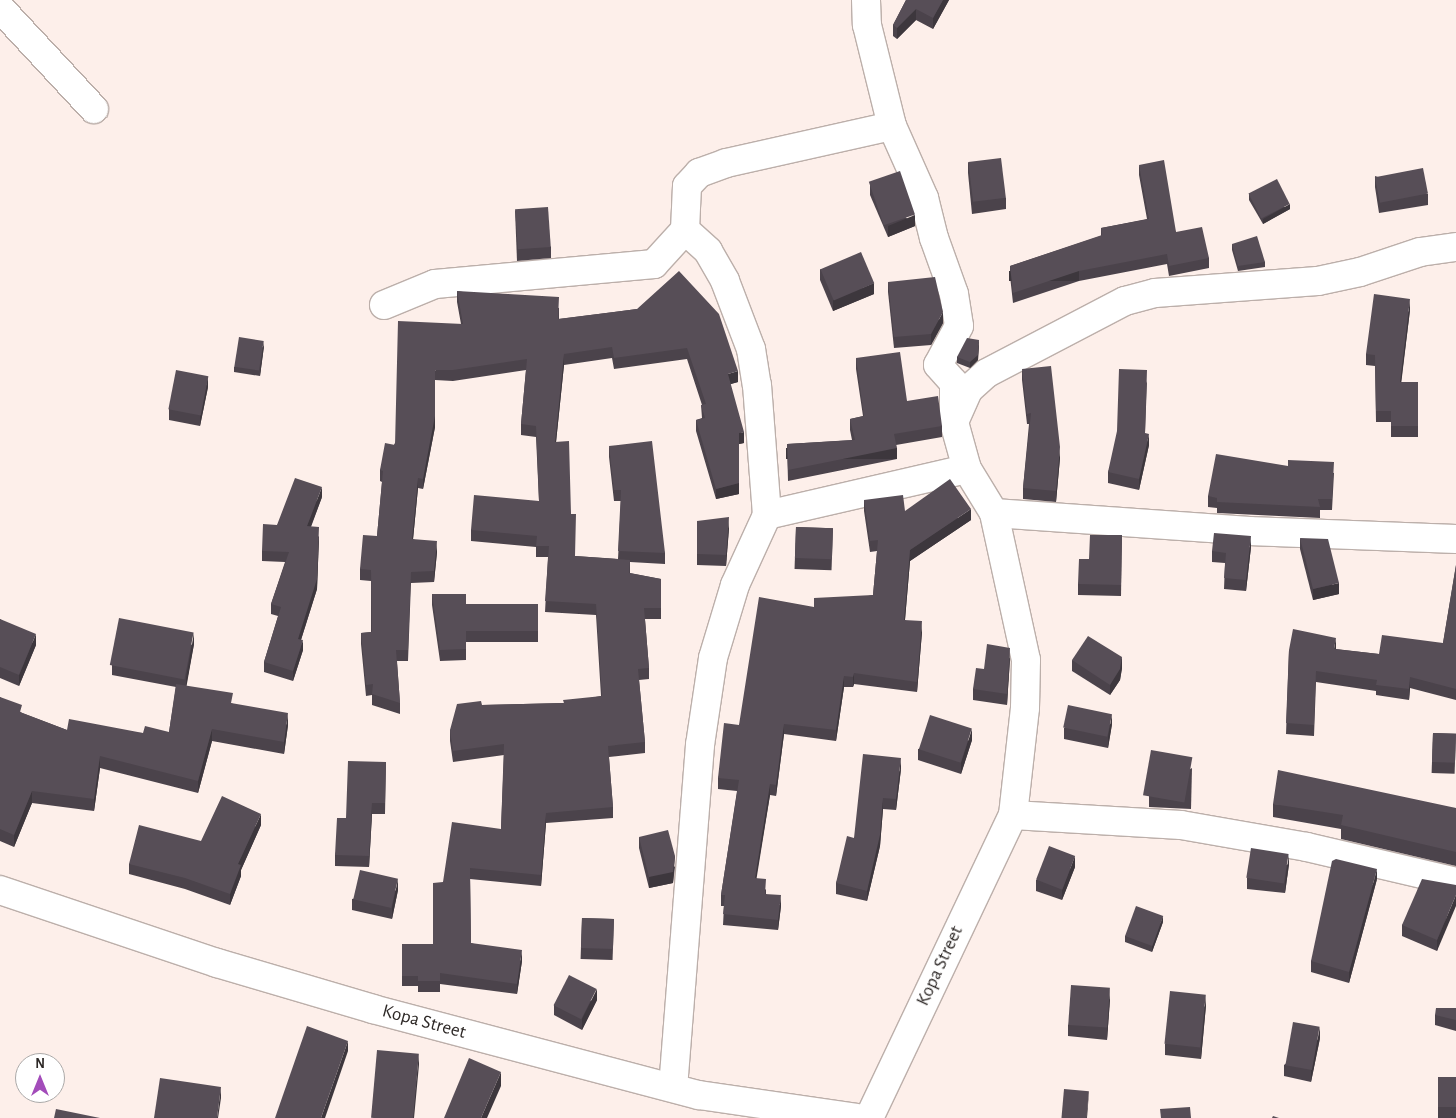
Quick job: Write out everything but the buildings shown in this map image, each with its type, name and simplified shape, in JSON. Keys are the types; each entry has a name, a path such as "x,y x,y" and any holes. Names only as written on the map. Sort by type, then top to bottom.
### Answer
{"street":[{"path":"384,305 435,284 654,264 684,230 687,186 700,173 726,163 892,126 867,25 866,0"},
{"path":"0,8 94,109"},
{"name":"Kopa Street","path":"869,1118 1014,815 1025,708 1026,660 994,513 967,468 954,422 954,383 938,366 959,326 954,294 934,238 924,198 892,126"},
{"path":"673,1087 700,745 712,658 735,585 767,515 751,349 725,282 708,251 684,230"},
{"path":"954,422 968,390 987,373 1125,301 1155,293 1318,280 1360,272 1420,252 1456,247"},
{"path":"767,515 967,468"},
{"path":"994,513 1249,531 1456,539"},
{"path":"1014,815 1181,826 1306,847 1456,882"},
{"name":"Kopa Street","path":"0,890 217,963 373,1009 700,1095 856,1118"},
{"path":"700,1095 718,1118"}]}
